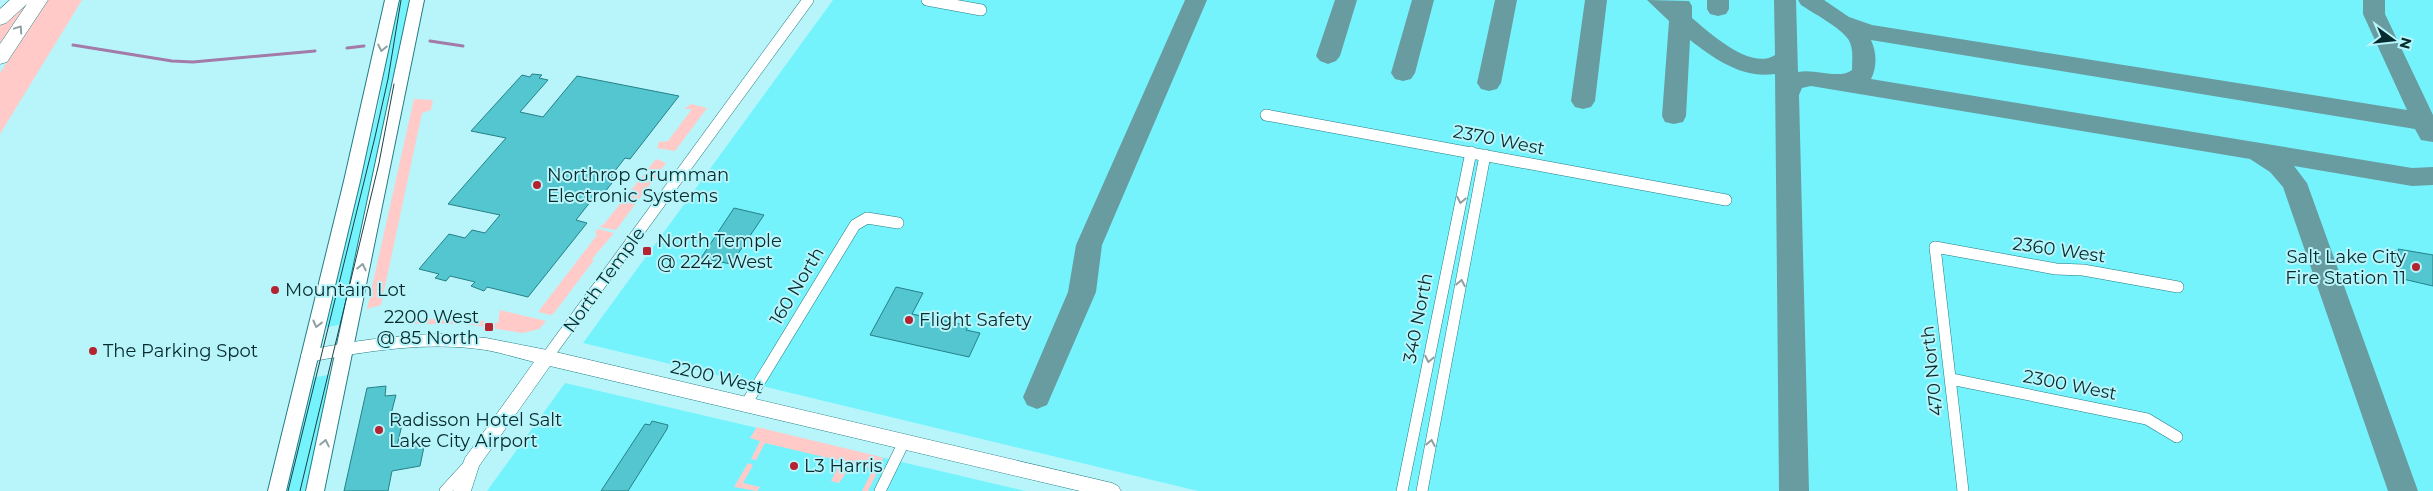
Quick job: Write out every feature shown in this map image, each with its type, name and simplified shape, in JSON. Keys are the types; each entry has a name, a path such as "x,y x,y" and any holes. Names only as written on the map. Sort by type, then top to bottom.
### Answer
{"highway":[{"path":"0,19 21,0"},
{"path":"0,58 39,0"}],"main road":[{"path":"277,491 352,182 392,0"},
{"path":"315,491 417,0"}],"street":[{"name":"North Temple","path":"445,491 470,463 808,0"},
{"path":"927,0 981,10"},
{"name":"2370 West","path":"1266,115 1726,200"},
{"name":"340 North","path":"1402,491 1471,152"},
{"name":"340 North","path":"1422,491 1485,155"},
{"name":"160 North","path":"746,404 855,225 867,218 898,223"},
{"name":"2360 West","path":"1935,247 2051,268 2083,270 2178,287"},
{"name":"470 North","path":"1935,247 1962,491"},
{"name":"2200 West","path":"309,356 404,340 451,340 486,344 1112,491"},
{"name":"2300 West","path":"1951,379 2139,417 2158,424 2177,437"},
{"path":"880,491 904,442"},
{"name":"North Temple","path":"462,491 470,463"}],"shaded area":[{"path":"27,0 36,0 0,53 0,25"},
{"path":"47,0 82,0 0,134 0,73"},
{"path":"397,0 409,0 402,48 343,324 324,328 378,107"},
{"path":"833,0 2433,0 2433,491 1198,491 583,343"},
{"path":"414,99 433,100 431,110 422,113 381,305 367,309"},
{"path":"691,104 707,108 675,151 657,148 659,142 668,141 692,109 684,109"},
{"path":"656,159 666,163 616,230 599,227 604,224"},
{"path":"598,229 614,233 592,259 594,260 554,313 551,315 538,312 597,235 595,232"},
{"path":"500,310 546,321 539,329 523,333 466,324 407,324 410,319 467,319 498,323"},
{"path":"333,374 305,491 283,491 311,378"},
{"path":"565,383 1026,491 487,491"},
{"path":"757,427 877,456 883,458 882,463 868,491 862,491 873,469 861,465 858,469 850,467 839,483 831,481 841,461 765,443 756,460 751,459 760,441 750,438"},
{"path":"748,463 753,465 743,483 760,487 757,491 734,487"}],"building":[{"name":"Northrop Grumman Electronic Systems","path":"532,74 542,75 539,78 548,80 520,112 543,117 577,76 679,96 630,159 625,158 610,177 616,178 604,193 598,192 576,220 587,223 528,297 487,287 484,291 471,286 475,282 450,276 446,281 435,278 439,274 419,269 449,234 465,238 472,230 485,233 500,215 448,204 506,138 471,131 522,75 530,77"},
{"path":"734,208 764,215 731,264 701,258"},
{"name":"Salt Lake City Fire Station 11","path":"2398,249 2433,255 2433,286 2403,279 2391,250 2399,252"},
{"name":"Flight Safety","path":"896,287 923,293 912,314 969,326 966,330 980,333 969,357 870,335"},
{"name":"Radisson Hotel Salt Lake City Airport","path":"386,386 385,396 396,395 390,418 404,416 397,446 425,442 420,466 392,471 388,491 344,491 367,388"},
{"path":"652,421 668,425 667,429 628,491 601,491 645,424 650,425"}],"waterway":[{"path":"430,41 463,46"},
{"path":"73,45 172,61 193,62 315,51"},
{"path":"347,48 364,46"}],"taxiway":[{"path":"1037,397 1082,292 1089,245 1196,0"},
{"path":"1328,56 1346,0"},
{"path":"1403,73 1423,0"},
{"path":"1489,83 1506,0"},
{"path":"1583,101 1596,0"},
{"path":"1658,0 1680,19"},
{"path":"1718,0 1718,9"},
{"path":"1785,0 1794,491"},
{"path":"1809,0 1841,22 1869,32 2424,122"},
{"path":"2374,0 2374,14 2424,122"},
{"path":"1680,19 1681,6"},
{"path":"1674,116 1680,19"},
{"path":"1680,19 1720,51 1739,62 1757,68 1773,67 1786,58"},
{"path":"1841,81 1859,79 1864,70 1862,44 1852,29 1846,25"},
{"path":"1787,95 1791,86 1798,80 1816,78 2412,177 2433,176"},
{"path":"2424,122 2433,123"},
{"path":"2424,122 2430,134"},
{"path":"2260,155 2279,166 2294,183 2403,491"}],"tram line":[{"path":"288,491 375,137 388,79 401,0"},
{"path":"300,491 379,163 394,84"}],"place":[{"name":"Northrop Grumman Electronic Systems","path":"537,185"},
{"name":"North Temple @ 2242 West","path":"647,251"},
{"name":"Salt Lake City Fire Station 11","path":"2416,267"},
{"name":"Mountain Lot","path":"275,290"},
{"name":"Flight Safety","path":"909,320"},
{"name":"2200 West @ 85 North","path":"489,327"},
{"name":"The Parking Spot","path":"93,351"},
{"name":"Radisson Hotel Salt Lake City Airport","path":"379,430"},
{"name":"L3 Harris","path":"794,466"}]}
